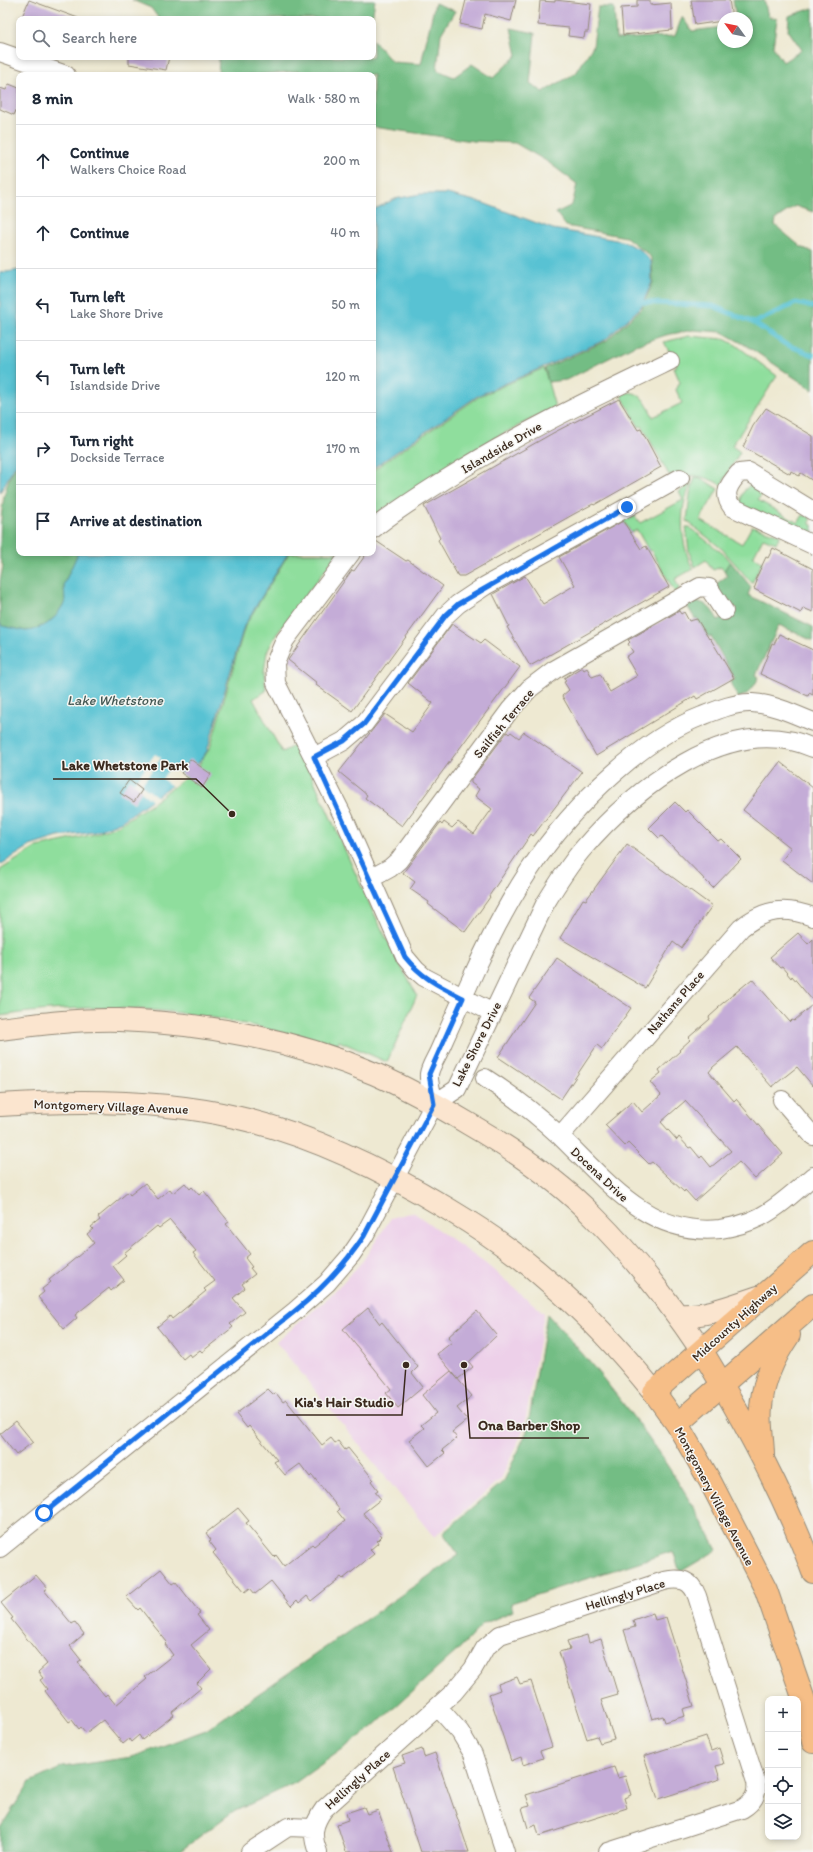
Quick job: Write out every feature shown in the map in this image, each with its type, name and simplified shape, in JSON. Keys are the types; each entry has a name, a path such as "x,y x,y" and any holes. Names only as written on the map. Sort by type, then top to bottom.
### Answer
{"main road":[{"path":"0,1029 117,1020 182,1024 279,1043 327,1056 375,1074 434,1104 506,1146 547,1175 587,1210 624,1248 678,1315 723,1384 785,1506 813,1572"},
{"name":"Montgomery Village Avenue","path":"0,1105 86,1103 151,1105 195,1109 235,1117 309,1139 395,1178 467,1221 510,1250 548,1280 619,1350 654,1392 677,1424 710,1481 766,1590 805,1703 813,1742"},
{"name":"Midcounty Highway","path":"654,1392 813,1252"},
{"path":"678,1315 691,1316 714,1312 765,1295"},
{"path":"677,1424 807,1310"},
{"path":"764,1464 761,1407 766,1379 776,1354 807,1310"}],"street":[{"path":"0,52 16,58"},
{"path":"23,60 57,72"},
{"name":"Islandside Drive","path":"376,527 414,499 504,444 670,361"},
{"path":"813,511 749,472 739,473 727,489 727,501 732,507 813,545"},
{"path":"314,757 344,741 364,724 446,615 458,604 492,583 680,478"},
{"path":"349,556 285,640 275,663 276,683 280,694 314,757 405,957 416,970 434,983 493,1012"},
{"name":"Sailfish Terrace","path":"370,879 390,868 399,860 510,710 529,689 547,675 700,587 708,588 724,611"},
{"name":"Lake Shore Drive","path":"813,722 764,704 751,703 737,705 688,721 640,751 582,804 537,857 523,877 496,924 429,1074 434,1104 457,1089 530,932 560,879 594,836 631,800 676,769 702,754 733,742 771,738 787,740 813,748"},
{"name":"Nathans Place","path":"560,1136 741,928 763,914 775,911 788,910 813,917"},
{"name":"Docena Drive","path":"485,1078 518,1099 560,1136 626,1200 650,1215 678,1227 704,1230 733,1227 760,1217 792,1194 813,1176"},
{"path":"782,1100 813,1136"},
{"path":"0,1548 317,1293 351,1255 395,1178 434,1104"},
{"name":"Hellingly Place","path":"313,1828 324,1809 438,1707 464,1681 485,1648 500,1635 664,1581 674,1579 687,1581 692,1585 697,1596 756,1782 757,1790 755,1798 742,1809 608,1852"},
{"path":"438,1707 460,1732 473,1754 505,1852"},
{"path":"250,1852 288,1827 294,1826 313,1828 313,1836 318,1852"}],"shaded area":[{"path":"413,1212 486,1264 544,1313 524,1429 501,1479 434,1537 276,1342 324,1302 362,1262 391,1218"}],"green space":[{"path":"132,0 375,0 372,16 157,16 151,8"},
{"path":"733,0 764,0 768,16 777,19 773,47 783,62 802,50 788,30 789,16 813,8 813,212 795,206 776,219 775,225 801,247 813,252 813,390 747,346 722,332 693,330 666,335 633,346 566,380 548,382 545,368 606,341 642,308 653,282 652,260 649,255 626,237 566,226 556,213 572,205 577,184 548,162 515,143 473,141 376,127 376,72 218,72 219,60 376,60 376,43 392,62 421,64 435,3 455,11 441,34 437,70 454,77 472,64 493,78 517,55 511,28 535,33 530,83 543,92 576,73 593,46 598,7 614,7 616,39 675,36 682,17 692,31 717,28 717,48 753,48 753,12 735,12"},
{"path":"689,336 724,339 736,345 777,376 732,446 740,452 721,485 715,481 702,477 689,475 669,475 642,426 639,427 621,395 633,393 642,398 653,417 682,403 676,390 680,382 674,368 677,366 664,342"},
{"path":"544,368 555,407 487,442 376,514 376,468 480,396"},
{"path":"16,467 16,556 77,556 64,584 65,602 56,616 47,624 33,630 26,631 1,626 0,622 0,581 3,566 0,559 2,507 8,482"},
{"path":"691,476 690,486 684,504 682,529 687,554 693,569 675,579 679,588 676,594 651,550 649,551 637,530 631,533 622,518 633,514 640,523 683,500 679,492 685,488 680,479"},
{"path":"695,477 701,478 718,489 700,520 742,544 752,526 780,535 776,543 763,538 753,557 762,562 752,583 722,549 687,521 690,494"},
{"path":"754,482 763,491 758,500 798,523 803,515 810,517 810,524 813,526 813,538 741,505 741,498 744,492"},
{"path":"686,527 689,527 726,556 730,561 724,571 721,567 713,570 706,560 695,567 689,552"},
{"path":"287,556 336,556 276,635 267,652 264,672 266,691 253,699 282,752 297,744 369,903 417,995 387,1062 339,1041 336,1048 294,1036 211,1017 170,1012 86,1008 44,1010 0,1016 0,870 37,847 95,834 119,825 151,804 196,769 210,748 245,626"},
{"path":"730,561 751,587 748,595 813,627 813,641 779,625 756,675 759,677 757,681 748,692 738,698 730,682 735,679 711,636 708,637 697,618 695,619 686,604 697,602 705,604 709,607 718,620 729,614 716,584 727,576 724,571"},
{"path":"547,1314 596,1369 640,1426 680,1486 717,1550 680,1572 673,1551 511,1603 513,1611 483,1624 459,1649 372,1728 295,1783 231,1813 179,1852 0,1852 0,1828 30,1782 63,1767 132,1757 206,1730 459,1555 443,1533 504,1481 527,1431"}],"water":[{"path":"420,194 447,194 483,203 553,229 622,241 639,249 651,261 652,282 641,307 605,340 479,395 376,466 376,208 395,199"},
{"path":"16,270 16,465 0,493 0,273"},
{"name":"Lake Whetstone","path":"77,556 286,556 244,626 207,751 193,770 122,821 95,832 58,837 30,846 0,865 0,622 2,626 26,631 33,630 47,624 56,616 65,602 64,584"}],"pier":[{"path":"155,754 161,758 141,785 158,797 153,801 141,792 134,803 120,793 129,780 134,783"},
{"path":"171,766 186,777 173,787 162,779"}],"building":[{"path":"29,0 73,16 22,16"},
{"path":"466,0 516,0 511,21 485,14 482,29 460,24"},
{"path":"555,0 591,4 588,32 585,32 584,38 568,36 569,28 538,25 540,1 555,2"},
{"path":"637,0 650,0 650,5 671,3 672,30 623,35 621,8 637,7"},
{"path":"691,0 729,0 731,12 717,12 717,22 695,25"},
{"path":"129,60 168,60 166,70 129,64"},
{"path":"9,84 16,87 16,111 14,115 0,109 0,88 6,90"},
{"path":"619,399 638,430 641,429 661,467 464,576 458,576 438,540 440,538 424,506 553,433"},
{"path":"766,408 813,436 813,481 801,473 799,476 791,471 790,474 743,447 753,426"},
{"path":"623,521 641,549 646,546 669,587 530,666 507,627 509,626 493,594 525,576 543,604 575,585 559,557"},
{"path":"376,541 406,561 408,560 443,586 352,711 316,685 317,683 288,660 352,570 354,571 365,556 376,556"},
{"path":"773,548 813,569 813,612 803,608 801,613 754,589 757,581 755,580 766,557 768,558"},
{"path":"679,611 681,614 684,612 689,621 697,619 734,678 697,699 695,696 596,756 562,696 569,690 564,682 566,681 564,678 582,667 584,670 587,668 592,677 600,674 610,692 637,676 626,657 633,652 628,644 630,642 628,640"},
{"path":"452,624 481,643 484,640 520,667 402,826 365,798 367,795 339,772 385,714 412,732 433,703 408,683"},
{"path":"779,634 813,650 813,695 809,693 808,696 760,674 772,643 774,644"},
{"path":"507,732 509,734 511,732 519,738 524,732 582,772 533,836 531,834 465,932 428,904 429,902 410,889 415,882 403,873 440,823 442,825 444,822 452,828 458,822 474,834 492,809 475,796 479,789 471,783 471,780"},
{"path":"190,759 211,774 202,788 181,773"},
{"path":"780,762 813,788 813,884 782,860 791,848 743,810"},
{"path":"129,780 142,790 134,802 120,793"},
{"path":"675,802 685,812 687,810 718,841 721,839 741,859 713,888 662,836 659,838 649,828"},
{"path":"627,844 712,906 681,948 673,942 645,988 560,938 583,899 586,900"},
{"path":"798,933 808,944 813,939 813,1001 792,976 791,978 782,967 780,968 770,957"},
{"path":"557,958 631,1008 602,1049 597,1045 561,1099 498,1057 535,1002 529,998"},
{"path":"752,979 790,1022 792,1020 794,1021 813,1004 813,1086 797,1067 772,1087 737,1047 713,1067 709,1072 734,1101 736,1099 783,1154 755,1179 739,1162 695,1201 685,1190 684,1192 652,1162 649,1164 628,1143 625,1146 605,1125 633,1101 642,1112 661,1095 650,1082 661,1073 659,1070 690,1040 688,1038 710,1019 709,1017 719,1008 718,1007","holes":["685,1101 731,1151 711,1167 702,1156 700,1158 691,1147 689,1148 679,1137 677,1140 661,1122"]},
{"path":"145,1183 158,1199 170,1189 173,1193 185,1183 190,1189 192,1187 199,1195 204,1191 229,1222 226,1224 250,1254 245,1258 255,1274 242,1284 245,1288 233,1298 245,1312 230,1324 233,1327 202,1352 200,1350 191,1357 189,1354 183,1359 157,1327 170,1316 172,1319 206,1291 204,1289 215,1281 193,1253 196,1251 170,1220 159,1228 157,1226 124,1253 126,1255 113,1266 124,1280 111,1291 109,1288 75,1315 77,1318 64,1329 38,1297 44,1292 42,1289 51,1282 49,1280 94,1243 87,1234 93,1229 91,1227 100,1220 98,1217 128,1192 130,1195"},
{"path":"368,1308 380,1324 382,1322 418,1367 412,1373 423,1387 398,1408 386,1393 391,1389 343,1329"},
{"path":"477,1311 497,1335 469,1362 473,1367 458,1379 437,1354 452,1342 448,1337"},
{"path":"451,1371 472,1396 457,1408 467,1420 452,1432 457,1438 442,1450 445,1453 429,1466 409,1440 424,1428 421,1425 436,1413 422,1395"},
{"path":"268,1389 273,1394 276,1393 283,1402 286,1400 322,1445 331,1438 335,1443 338,1441 345,1450 348,1448 373,1479 371,1481 378,1490 375,1492 381,1499 363,1513 382,1536 377,1541 378,1543 370,1550 374,1554 343,1579 341,1577 311,1601 307,1596 299,1603 297,1600 291,1606 271,1581 255,1594 250,1588 245,1592 213,1553 216,1550 209,1541 211,1540 206,1533 238,1508 249,1521 246,1523 274,1557 276,1555 284,1566 312,1544 314,1546 345,1521 337,1511 339,1509 312,1475 310,1477 300,1464 285,1475 274,1462 277,1460 249,1426 247,1428 236,1414"},
{"path":"16,1421 33,1442 16,1455 0,1434"},
{"path":"161,1569 173,1584 176,1582 200,1613 197,1615 209,1630 191,1645 211,1669 197,1683 201,1688 172,1712 174,1715 142,1740 139,1735 131,1742 129,1739 123,1744 103,1720 86,1733 81,1727 79,1729 72,1720 69,1722 45,1691 47,1689 40,1680 43,1678 38,1672 47,1664 11,1619 13,1618 1,1603 36,1575 47,1588 44,1590 57,1606 72,1624 75,1622 84,1634 70,1646 81,1660 78,1662 105,1696 107,1694 116,1705 147,1679 145,1677 173,1655 165,1644 167,1642 140,1608 138,1610 126,1597"},
{"path":"653,1613 655,1620 666,1617 694,1706 683,1709 685,1716 665,1722 663,1716 652,1719 624,1630 635,1627 633,1620"},
{"path":"587,1635 589,1643 601,1639 618,1695 601,1700 614,1739 600,1743 597,1736 587,1739 559,1652 570,1649 567,1641"},
{"path":"517,1677 520,1684 531,1681 552,1747 540,1751 543,1758 523,1765 521,1757 511,1761 489,1694 500,1690 498,1684"},
{"path":"706,1736 711,1751 719,1748 724,1764 716,1766 720,1779 658,1799 644,1756"},
{"path":"422,1749 424,1757 435,1753 469,1852 421,1852 393,1767 405,1763 402,1756"},
{"path":"614,1767 618,1778 625,1776 631,1795 624,1798 627,1808 539,1836 536,1825 528,1828 522,1808 530,1806 526,1795"},
{"path":"364,1807 367,1814 378,1810 393,1852 346,1852 337,1824 348,1820 346,1813"}],"waterway":[{"path":"638,302 713,306 754,323 785,344 813,355"},
{"path":"754,323 796,303 813,307"}],"place":[{"name":"Lake Whetstone Park","path":"232,814"},
{"name":"Kia's Hair Studio","path":"406,1365"},
{"name":"Ona Barber Shop","path":"464,1365"}],"route":[{"path":"44,1513 317,1293 337,1273 364,1236 434,1104 429,1074 463,998 424,977 405,957 344,818 314,757 344,741 364,724 390,691 417,652 446,615 458,604 485,586 627,507"}]}
